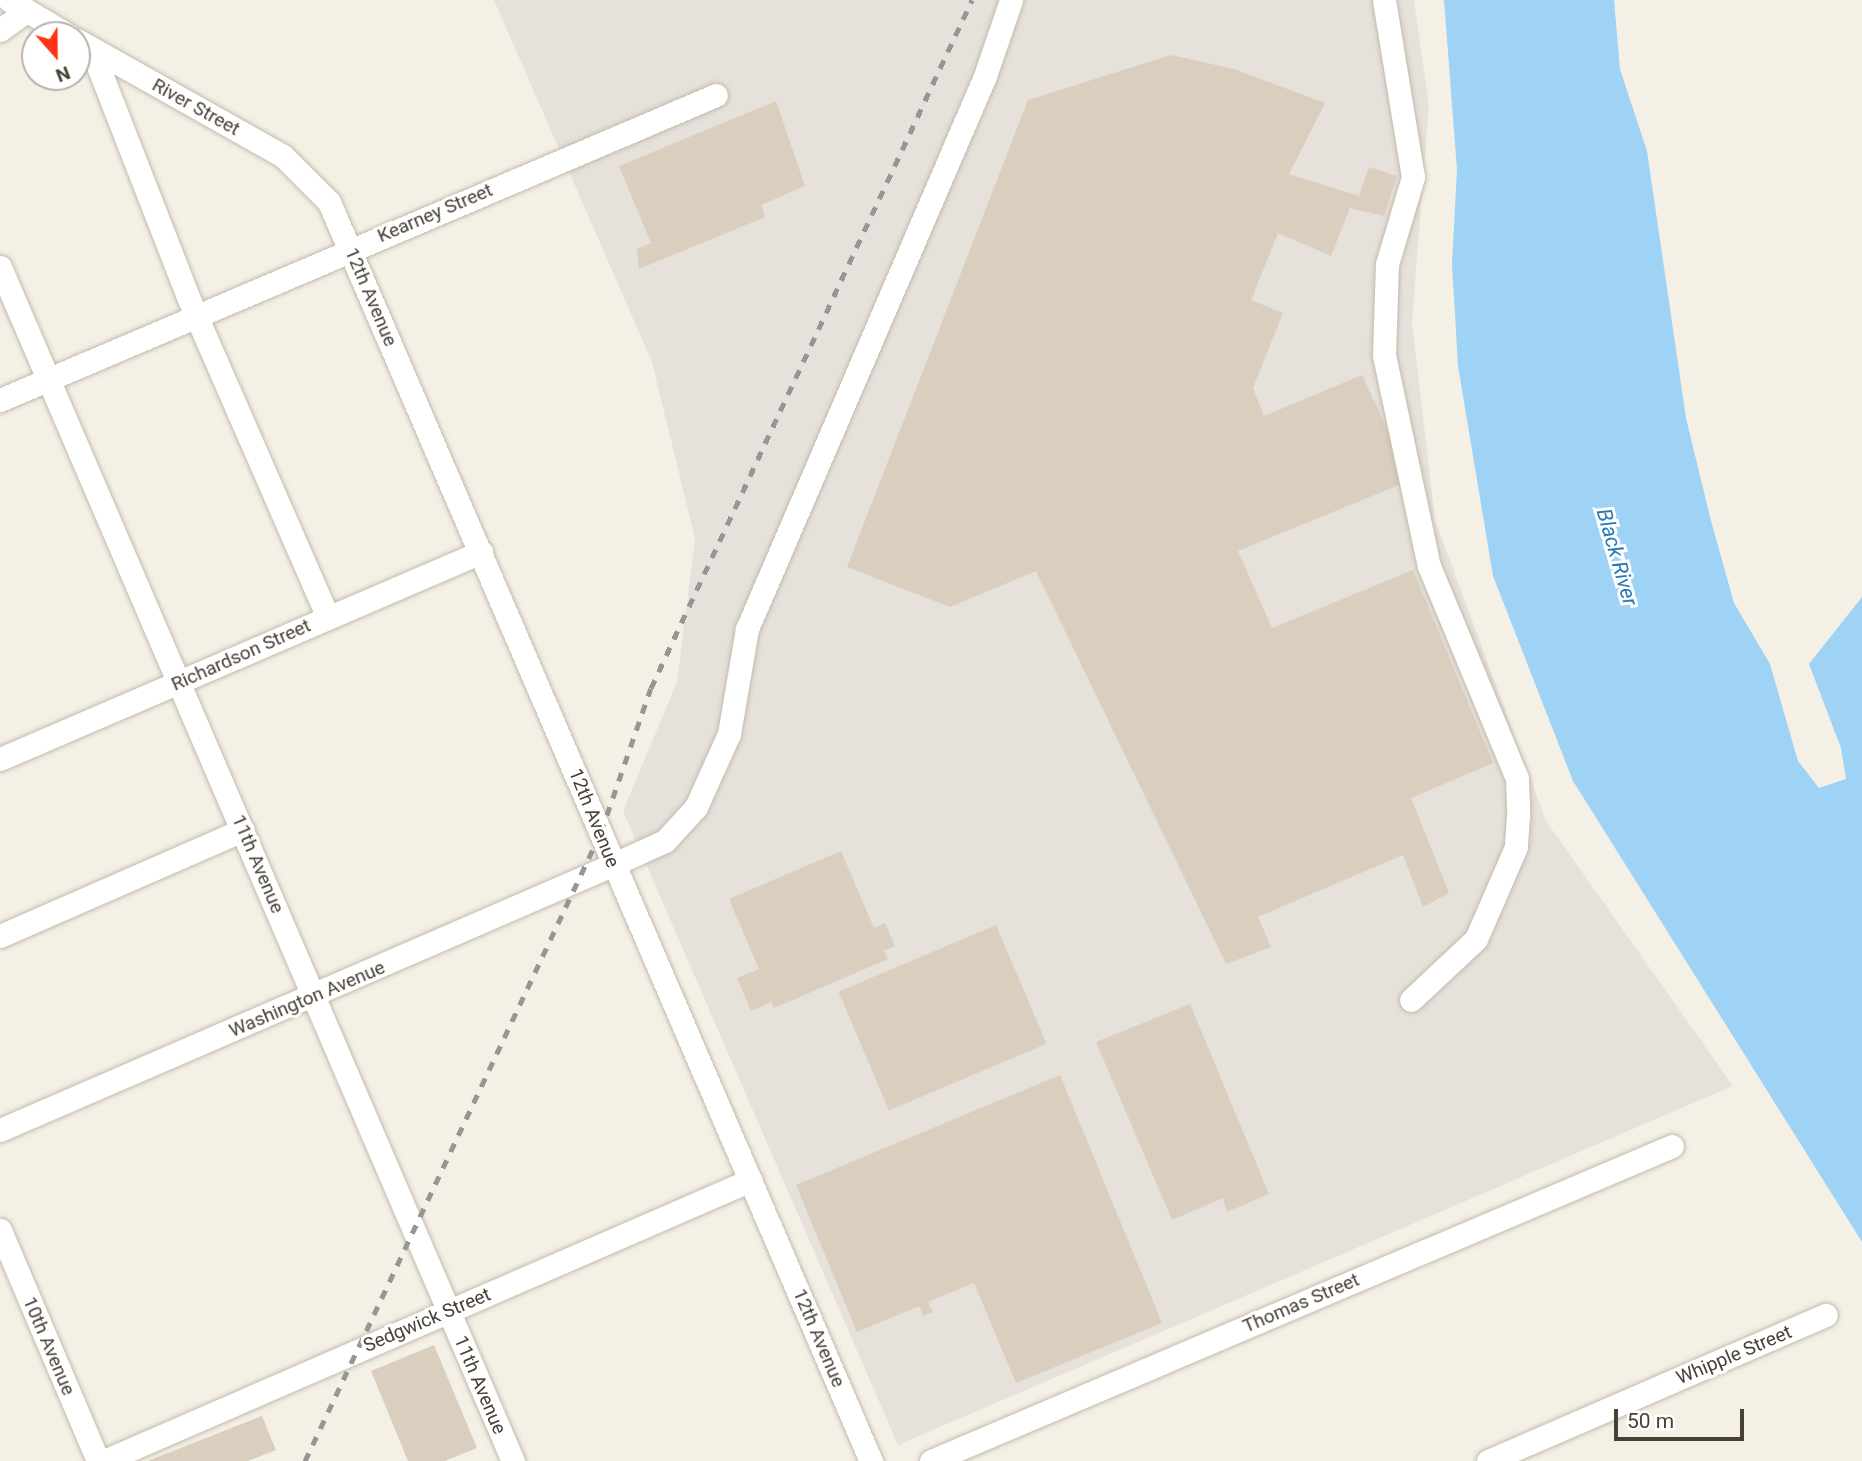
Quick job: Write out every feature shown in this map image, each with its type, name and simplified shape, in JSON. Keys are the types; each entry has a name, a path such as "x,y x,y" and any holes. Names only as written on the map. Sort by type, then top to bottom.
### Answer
{"street":[{"name":"Washington Avenue","path":"0,1130 315,996 665,841 696,807 729,734 747,629 985,76 1011,0"},
{"path":"1384,0 1413,177 1387,264 1384,355 1429,566 1517,778 1518,816 1516,847 1476,939 1410,1000"},
{"path":"0,30 17,5 44,21"},
{"name":"River Street","path":"91,48 283,156 311,178"},
{"path":"91,61 328,617"},
{"name":"Kearney Street","path":"0,400 716,95"},
{"name":"12th Avenue","path":"311,178 351,250 612,865 871,1461"},
{"name":"11th Avenue","path":"0,267 513,1461"},
{"name":"Richardson Street","path":"0,759 481,552"},
{"path":"0,936 243,830"},
{"name":"Thomas Street","path":"931,1461 1672,1146"},
{"name":"Sedgwick Street","path":"104,1461 751,1180"},
{"name":"10th Avenue","path":"0,1230 98,1461"},
{"name":"Whipple Street","path":"1488,1461 1826,1315"}],"shaded area":[{"path":"494,0 1414,0 1429,105 1412,322 1435,520 1546,821 1733,1086 898,1445 623,811 677,682 695,539 652,362"}],"water":[{"name":"Black River","path":"1444,0 1614,0 1620,69 1647,151 1686,418 1710,517 1734,603 1770,664 1798,761 1819,788 1846,779 1841,748 1809,664 1862,597 1862,1242 1573,781 1493,576 1458,366 1452,264 1457,170"}],"building":[{"path":"1171,55 1234,69 1325,103 1289,174 1359,196 1369,167 1397,176 1384,216 1350,208 1331,256 1278,233 1251,300 1283,313 1253,388 1264,416 1362,375 1411,480 1238,551 1272,628 1413,570 1493,763 1411,798 1449,893 1423,907 1403,855 1258,917 1271,947 1226,964 1036,571 950,607 847,567 1028,100"},
{"path":"776,101 805,186 761,205 765,217 639,269 637,249 651,243 619,166"},
{"path":"841,851 874,928 885,923 895,946 884,951 888,959 774,1008 771,1002 751,1011 737,978 759,969 729,899"},
{"path":"996,925 1046,1044 889,1111 839,992"},
{"path":"1190,1004 1269,1194 1227,1212 1223,1198 1172,1220 1096,1042"},
{"path":"1060,1075 1162,1323 1016,1383 974,1283 928,1302 933,1312 923,1316 919,1306 857,1332 796,1185"},
{"path":"434,1345 477,1448 445,1461 408,1461 371,1371"},
{"path":"262,1416 276,1450 248,1461 148,1461"}],"railway":[{"path":"305,1461 601,832 651,688 972,0"}]}
